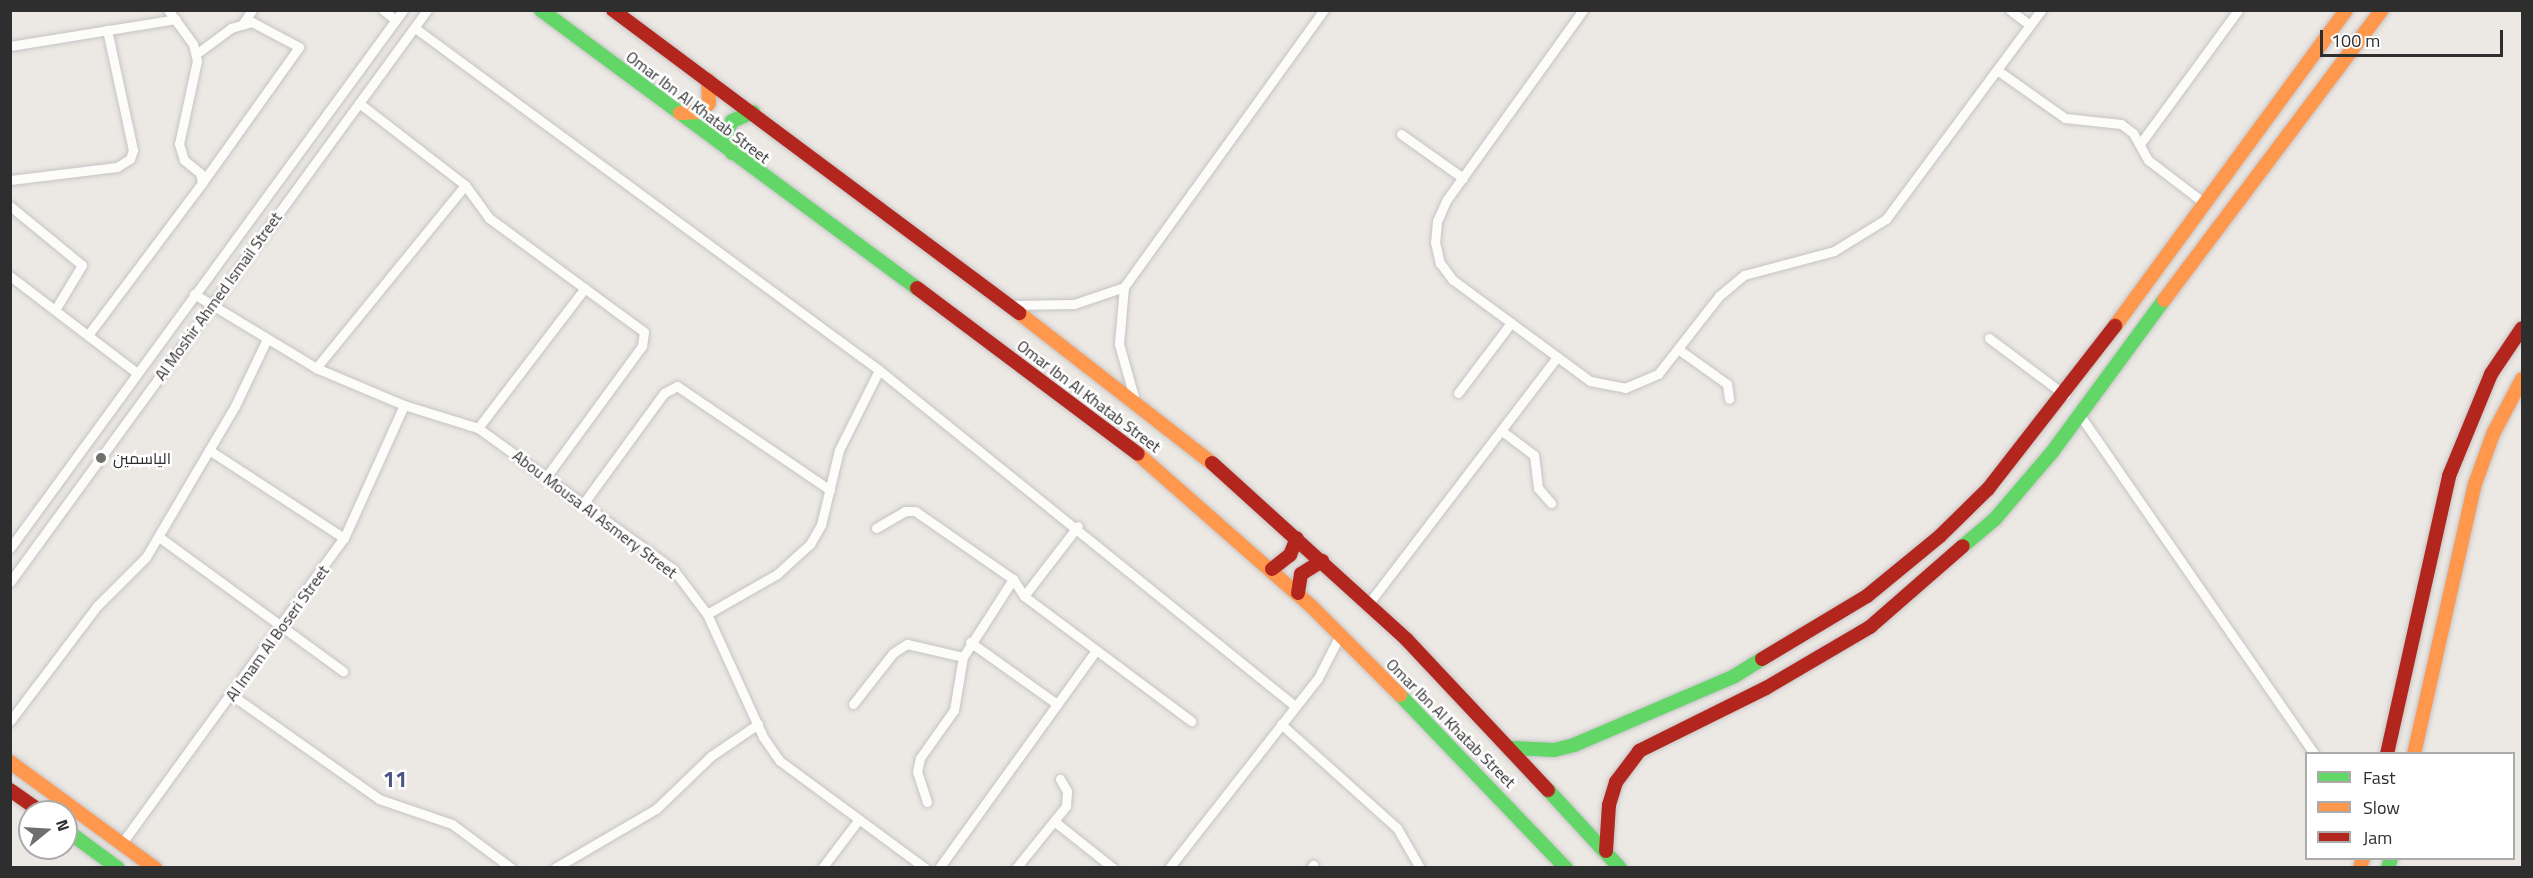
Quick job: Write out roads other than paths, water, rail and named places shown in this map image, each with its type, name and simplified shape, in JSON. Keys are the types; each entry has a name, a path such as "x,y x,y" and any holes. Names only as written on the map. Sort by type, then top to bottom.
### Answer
{"street":[{"path":"168,10 176,19 196,54 195,79 179,144 184,160 200,172 202,183"},
{"path":"196,54 243,23 252,10"},
{"path":"383,10 396,20"},
{"name":"Al Moshir Ahmed Ismail Street","path":"10,548 403,10"},
{"name":"Al Moshir Ahmed Ismail Street","path":"10,582 428,10"},
{"name":"Omar Ibn Al Khatab Street","path":"541,10 1065,397 1272,569 1481,775 1566,867"},
{"name":"Omar Ibn Al Khatab Street","path":"613,10 753,112 1135,400 1368,603 1513,748 1620,867"},
{"path":"1135,400 1119,344 1124,287 1324,10"},
{"path":"1582,10 1463,178 1437,220 1435,242 1440,263 1453,280 1590,381 1625,388 1658,374 1719,296 1744,275 1834,250 1886,219 2041,10"},
{"path":"2010,10 2030,25"},
{"path":"2140,144 2238,10"},
{"path":"1606,851 1616,782 1639,751 1766,688 1870,627 1958,555 2025,486 2265,161 2382,10"},
{"path":"1513,748 1554,750 1574,746 1733,677 1867,596 1940,537 1988,489 2065,395 2203,202 2346,11"},
{"path":"10,46 176,19"},
{"path":"88,335 300,47 260,24 243,23"},
{"path":"415,28 879,370 1078,526 1295,706"},
{"path":"10,180 117,167 130,159 134,150 107,30"},
{"path":"1997,70 2065,118 2121,124 2140,144 2148,160 2203,202"},
{"path":"678,112 701,112 709,103 708,80"},
{"path":"359,103 465,185 489,218 641,329 645,342 546,477"},
{"path":"732,153 727,131 732,121 753,112"},
{"path":"1401,134 1463,178"},
{"path":"2244,147 2265,161"},
{"path":"316,368 465,185"},
{"path":"10,206 81,265 55,310"},
{"path":"10,276 137,373"},
{"path":"1009,305 1074,304 1124,287"},
{"path":"478,428 585,288"},
{"name":"Abou Mousa Al Asmery Street","path":"194,294 266,341 316,368 404,405 478,428 673,569 707,614 758,724 780,761 925,867"},
{"path":"1458,393 1511,323"},
{"path":"2387,752 2449,476 2491,374 2523,328"},
{"path":"1989,338 2065,395"},
{"path":"10,722 97,606 131,576 159,537 209,450 266,341"},
{"path":"1678,349 1727,384 1729,399"},
{"path":"1368,603 1557,357"},
{"path":"707,614 795,561 821,525 839,450 879,370"},
{"path":"2414,752 2475,484 2493,434 2523,379"},
{"path":"583,504 664,393 677,386 830,490"},
{"name":"Al Imam Al Boseri Street","path":"122,843 233,696 344,538 404,405"},
{"path":"2079,414 2313,752"},
{"path":"1502,431 1534,455 1538,488 1551,503"},
{"path":"209,450 344,538"},
{"path":"876,528 910,510 1013,579 1024,596 1191,721"},
{"path":"1024,596 1078,526"},
{"path":"159,537 343,671"},
{"path":"1940,537 1958,555"},
{"path":"1272,569 1290,555 1296,538"},
{"path":"1298,593 1301,574 1322,561"},
{"path":"927,802 918,765 958,702 963,657 970,642 1013,579"},
{"path":"1169,867 1318,678 1340,635"},
{"path":"970,642 1057,704"},
{"path":"853,704 893,653 907,644 963,657"},
{"path":"939,867 1096,650"},
{"path":"233,696 379,799 403,811 452,824 511,867"},
{"path":"1281,723 1397,828 1420,867"},
{"path":"555,867 656,809 711,756 758,724"},
{"path":"10,762 155,867"},
{"path":"1016,867 1068,799 1060,779"},
{"path":"10,790 24,800"},
{"path":"822,867 859,819"},
{"path":"1054,820 1113,867"},
{"path":"78,839 118,867"},
{"path":"1407,867 1414,858"}],"place":[{"name":"الياسمين","path":"101,458"}],"district":[{"name":"11","path":"395,780"}]}
